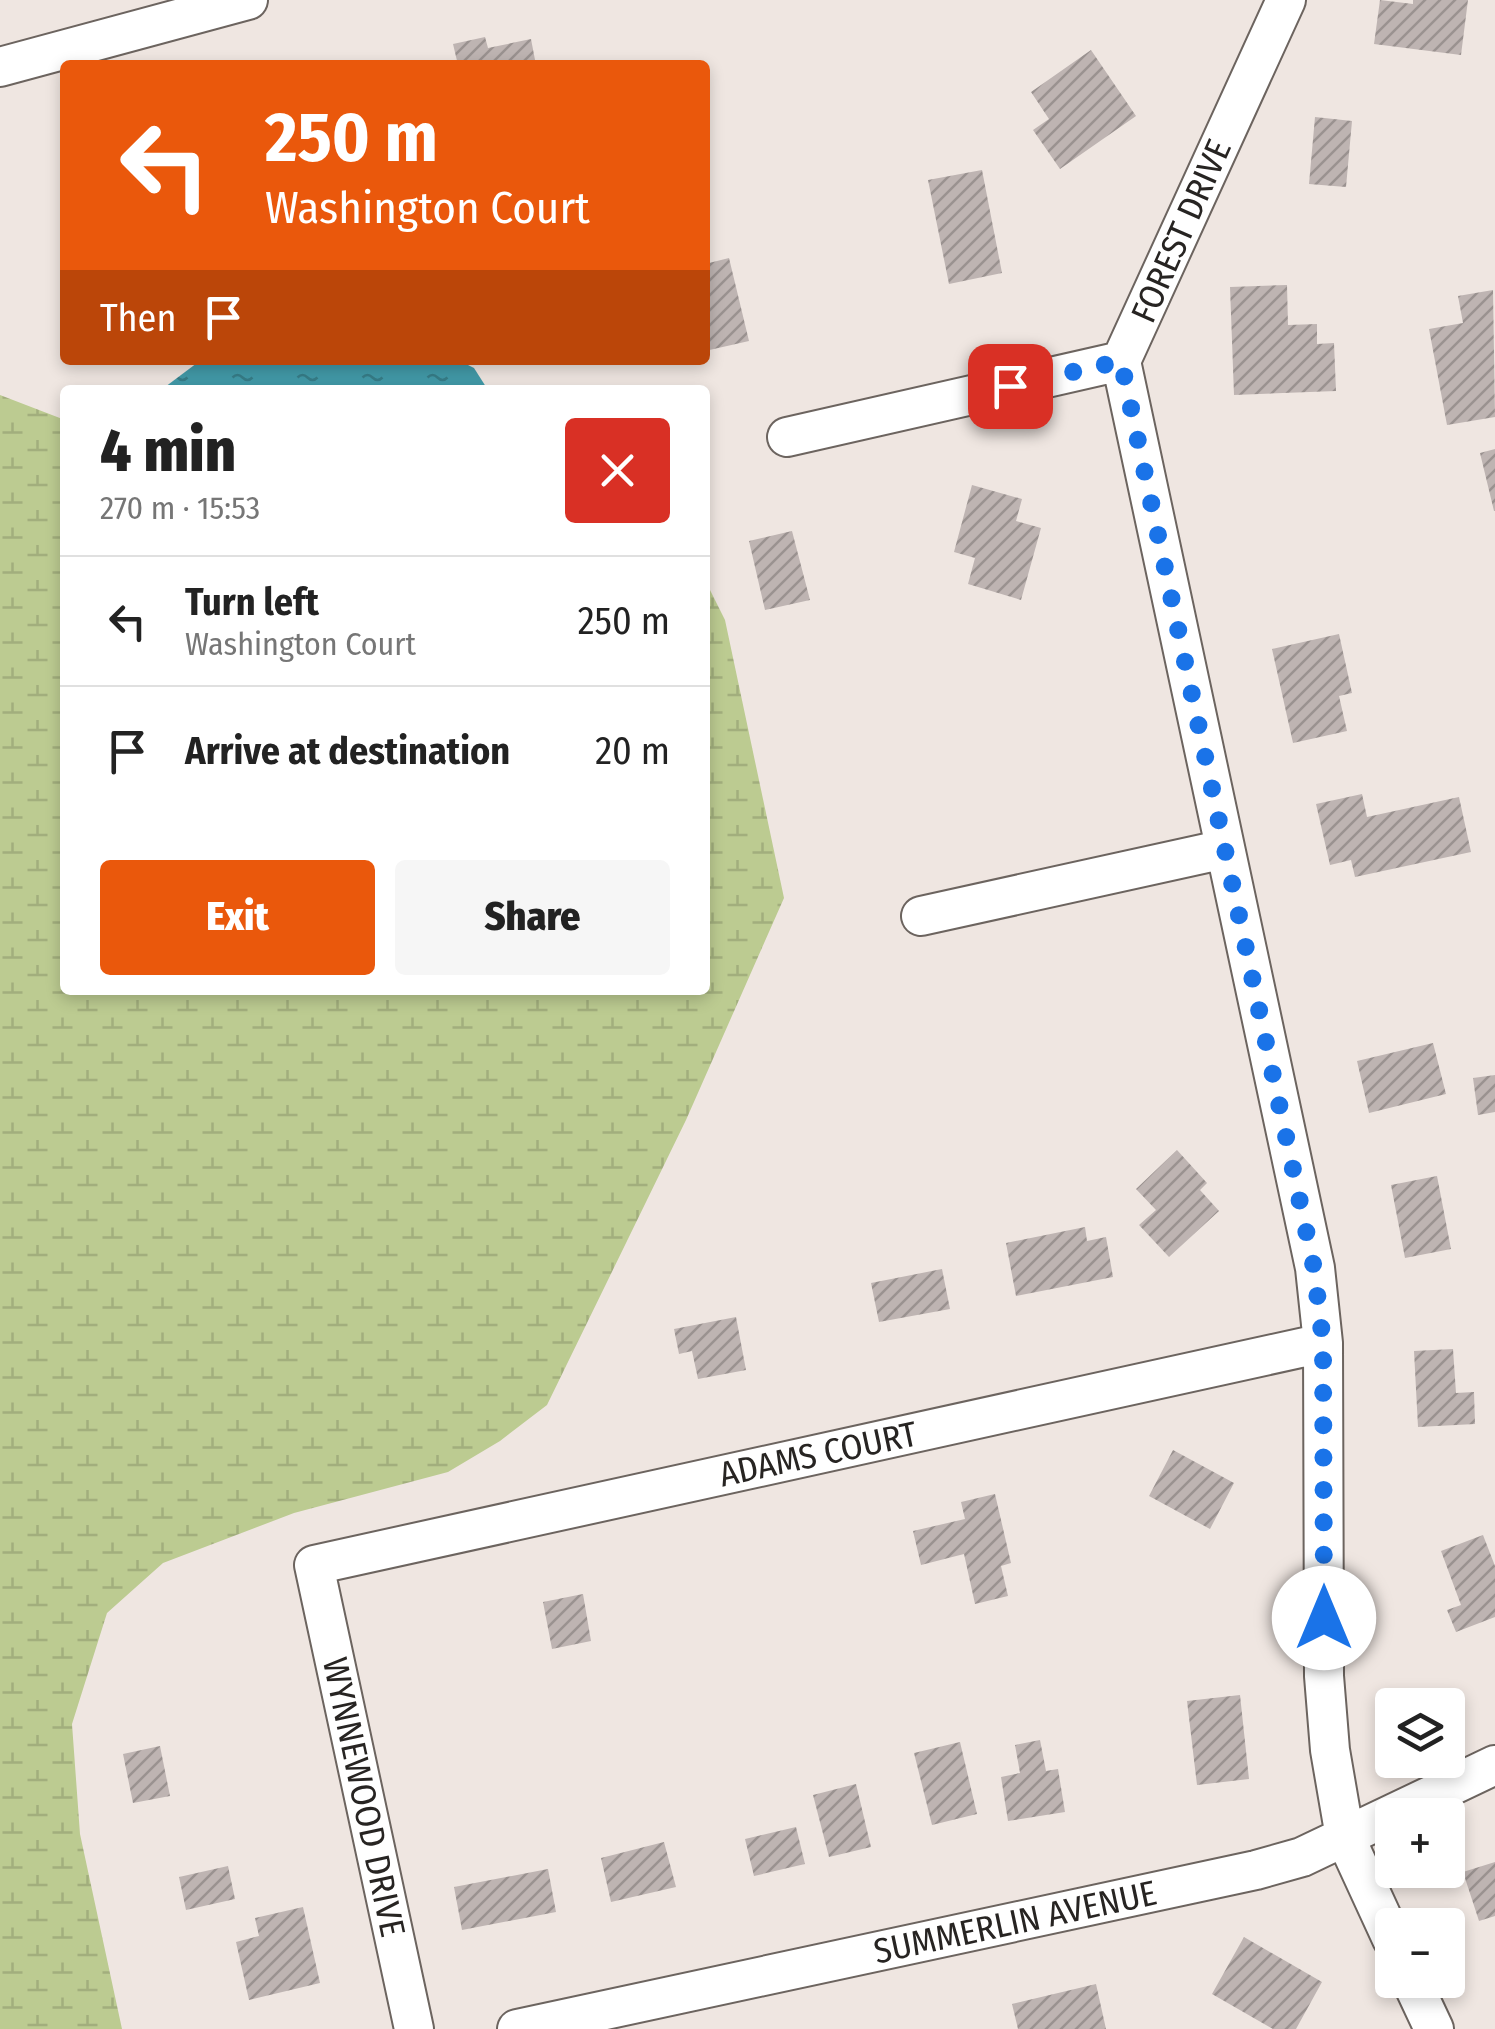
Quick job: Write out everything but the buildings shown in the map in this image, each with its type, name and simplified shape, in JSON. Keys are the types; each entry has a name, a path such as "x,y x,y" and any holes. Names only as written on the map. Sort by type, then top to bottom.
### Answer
{"street":[{"path":"0,67 248,0"},
{"name":"FOREST DRIVE","path":"1286,0 1121,361 1314,1268 1323,1342 1324,1676 1330,1750 1345,1837 1378,1908"},
{"path":"787,438 1121,361"},
{"path":"921,916 1225,850"},
{"name":"ADAMS COURT","path":"314,1565 1323,1342"},
{"name":"WYNNEWOOD DRIVE","path":"314,1565 414,2029"},
{"name":"SUMMERLIN AVENUE","path":"517,2029 1256,1870 1302,1857 1495,1765"},
{"path":"1420,1998 1434,2029"}],"green space":[{"path":"0,395 60,418 60,995 710,995 710,590 725,620 784,898 686,1120 547,1405 500,1441 448,1472 294,1513 163,1563 107,1613 72,1724 80,1834 122,2029 0,2029"}],"water":[{"path":"194,365 468,365 485,385 168,385"}],"route":[{"path":"1010,386 1121,361 1314,1268 1323,1342 1324,1618"}]}
